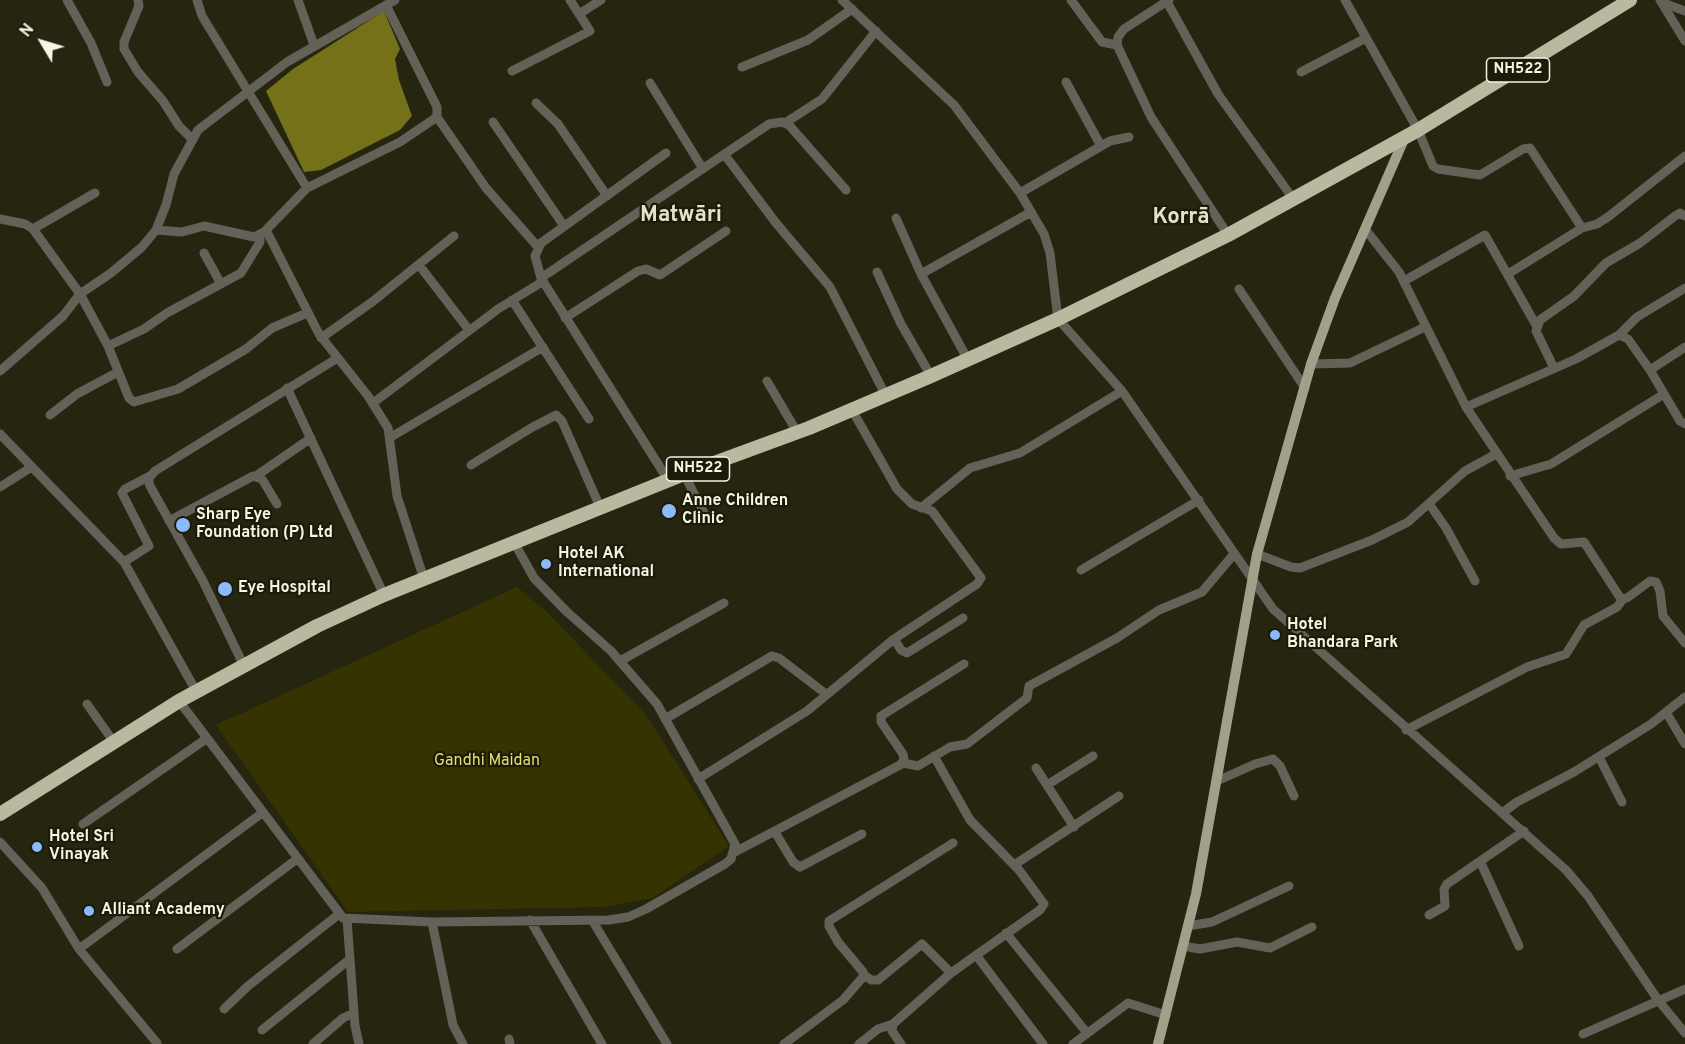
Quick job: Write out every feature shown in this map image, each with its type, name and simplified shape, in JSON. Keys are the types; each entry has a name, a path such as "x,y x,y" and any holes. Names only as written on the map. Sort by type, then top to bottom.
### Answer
{"highway":[{"name":"NH522","path":"0,814 112,741 243,664 384,595 515,544 668,480 798,432 886,396 1058,319 1228,234 1294,200 1418,130 1624,2"}],"main road":[{"path":"1158,1044 1188,926 1217,781 1257,555 1311,364 1405,137"}],"street":[{"path":"67,0 92,43 107,82"},
{"path":"138,0 139,6 124,42 124,49 138,72 163,100 176,122 192,138"},
{"path":"197,0 202,16 307,188"},
{"path":"298,0 314,45"},
{"path":"512,71 590,31 570,0"},
{"path":"579,14 601,0"},
{"path":"842,0 954,105 1020,193 1044,234 1050,253 1058,319 1122,391 1199,500 1253,583 1281,618 1566,870 1588,896 1658,1000 1685,1033"},
{"path":"1071,0 1102,42 1117,45"},
{"path":"1228,234 1151,117 1117,45 1118,37 1124,29 1167,0 1218,94 1294,200"},
{"path":"1345,0 1418,130 1433,165 1438,170 1480,175 1530,148 1582,228"},
{"path":"1660,1 1685,11"},
{"path":"1660,1 1685,41"},
{"path":"0,371 63,315 80,294 111,273 142,247 156,230 166,205 174,174 192,138 212,117 314,45 391,2 437,106 437,117 486,188 538,247"},
{"path":"742,67 808,40 852,9"},
{"path":"373,403 469,330 759,129 769,124 785,123 822,99 876,31"},
{"path":"1300,72 1366,38"},
{"path":"1066,82 1101,146"},
{"path":"650,83 703,169"},
{"path":"536,103 558,124 607,196"},
{"path":"156,230 182,232 204,226 254,237 263,232 307,188 400,142 437,117"},
{"path":"493,122 564,226"},
{"path":"785,123 846,190"},
{"path":"1020,193 1101,146 1129,137"},
{"path":"666,153 564,226 538,247 535,256 542,280 668,480"},
{"path":"724,154 776,223 830,287 886,396"},
{"path":"1508,274 1582,228 1597,224 1608,217 1685,156"},
{"path":"33,229 95,193"},
{"path":"921,274 1031,212"},
{"path":"1536,325 1574,296 1606,263 1640,243 1680,213 1685,216"},
{"path":"896,218 921,274 968,360"},
{"path":"0,219 25,224 33,229 80,294 108,346 132,401 166,394 246,349 272,328 307,314"},
{"path":"1365,229 1392,261 1404,281 1466,407 1510,476 1557,541 1564,544 1580,541 1586,544 1616,593 1623,599"},
{"path":"565,318 638,271 646,269 660,275 726,231"},
{"path":"108,346 144,329 167,313 241,273 260,242 263,232"},
{"path":"263,232 321,338 373,403 391,437 397,496 424,579"},
{"path":"1404,281 1485,235 1536,325 1536,331 1554,368"},
{"path":"321,338 364,309 454,236"},
{"path":"204,253 221,284"},
{"path":"419,265 469,330"},
{"path":"877,272 901,324 931,376"},
{"path":"1466,407 1584,355 1619,335 1637,317 1685,288"},
{"path":"1239,289 1305,388"},
{"path":"513,300 589,419"},
{"path":"1311,364 1350,363 1425,327"},
{"path":"1619,335 1628,339 1650,370 1680,421 1685,424"},
{"path":"391,437 543,347"},
{"path":"1650,370 1685,347"},
{"path":"124,562 149,546 122,493 125,489 150,476 336,359"},
{"path":"50,415 77,394 118,372"},
{"path":"767,381 798,432"},
{"path":"287,388 384,595"},
{"path":"921,508 970,468 1020,453 1122,391"},
{"path":"1510,476 1551,464 1664,394"},
{"path":"698,779 807,711 894,639 977,584 981,578 935,513 908,500 897,489 852,410"},
{"path":"471,465 556,415 562,421 600,507"},
{"path":"0,435 124,562 196,691"},
{"path":"169,521 256,476 311,438"},
{"path":"1257,555 1291,567 1305,567 1395,529 1430,505 1465,471 1496,454"},
{"path":"0,487 30,468"},
{"path":"684,474 708,519"},
{"path":"150,476 150,486 203,581 243,664"},
{"path":"256,476 264,482 278,504"},
{"path":"1081,570 1199,500"},
{"path":"1430,505 1441,520 1475,581"},
{"path":"515,544 534,578 620,661 657,704 732,837 733,853"},
{"path":"224,1009 248,986 343,917 432,922 592,920 628,916 646,909 725,864 733,853 903,763 918,766 950,747 967,744 1027,698 1029,686 1117,639 1159,610 1202,592 1234,554"},
{"path":"1406,730 1527,667 1566,654 1584,625 1617,607 1623,599 1650,581 1656,582 1660,591 1663,616 1685,644"},
{"path":"620,661 724,603"},
{"path":"894,639 901,650 907,653 963,618"},
{"path":"665,719 772,656 779,658 826,694"},
{"path":"903,763 903,754 881,722 881,716 964,664"},
{"path":"1502,813 1517,802 1599,757 1685,697"},
{"path":"179,701 343,917 350,959 354,1013 360,1044"},
{"path":"87,704 112,741"},
{"path":"1666,712 1685,744"},
{"path":"83,824 206,739"},
{"path":"859,1044 878,1029 893,1024 951,973 1042,909 1044,904 1014,865 970,820 934,756"},
{"path":"1047,785 1093,756"},
{"path":"1599,757 1622,802"},
{"path":"1217,781 1255,764 1273,759 1280,766 1294,796"},
{"path":"1036,768 1074,827"},
{"path":"1014,865 1119,796"},
{"path":"79,949 262,813"},
{"path":"1429,915 1445,906 1444,889 1447,884 1524,831"},
{"path":"775,832 793,862 800,867 862,834"},
{"path":"0,842 42,888 79,949 157,1042"},
{"path":"951,973 922,944 878,980 871,980 864,975 838,942 829,922 953,843"},
{"path":"177,949 297,859"},
{"path":"1480,861 1519,946"},
{"path":"1188,926 1212,922 1289,886"},
{"path":"530,920 602,1044"},
{"path":"592,920 668,1044"},
{"path":"432,922 453,1025 463,1044"},
{"path":"1183,946 1200,949 1237,942 1270,948 1312,927"},
{"path":"1006,933 1087,1033"},
{"path":"976,955 1043,1044"},
{"path":"262,1030 350,959"},
{"path":"784,1044 843,1000 864,975"},
{"path":"1582,1034 1685,988"},
{"path":"1073,1044 1128,1003 1166,1015"},
{"path":"313,1044 345,1016 354,1013"},
{"path":"893,1024 892,1030 901,1044"}],"green space":[{"name":"Gandhi Maidan","path":"517,587 548,613 647,716 729,846 653,898 604,907 348,912 216,725"}],"shaded area":[{"path":"384,11 400,49 395,59 399,80 412,116 400,130 321,170 304,172 266,91 293,69"}],"place":[{"name":"Anne Children Clinic","path":"669,511"},
{"name":"Sharp Eye Foundation (P) Ltd","path":"183,525"},
{"name":"Hotel AK International","path":"546,564"},
{"name":"Eye Hospital","path":"225,589"},
{"name":"Hotel Bhandara Park","path":"1275,635"},
{"name":"Hotel Sri Vinayak","path":"37,847"},
{"name":"Alliant Academy","path":"89,911"}],"district":[{"name":"Matwāri","path":"681,217"},
{"name":"Korrā","path":"1181,219"}]}
